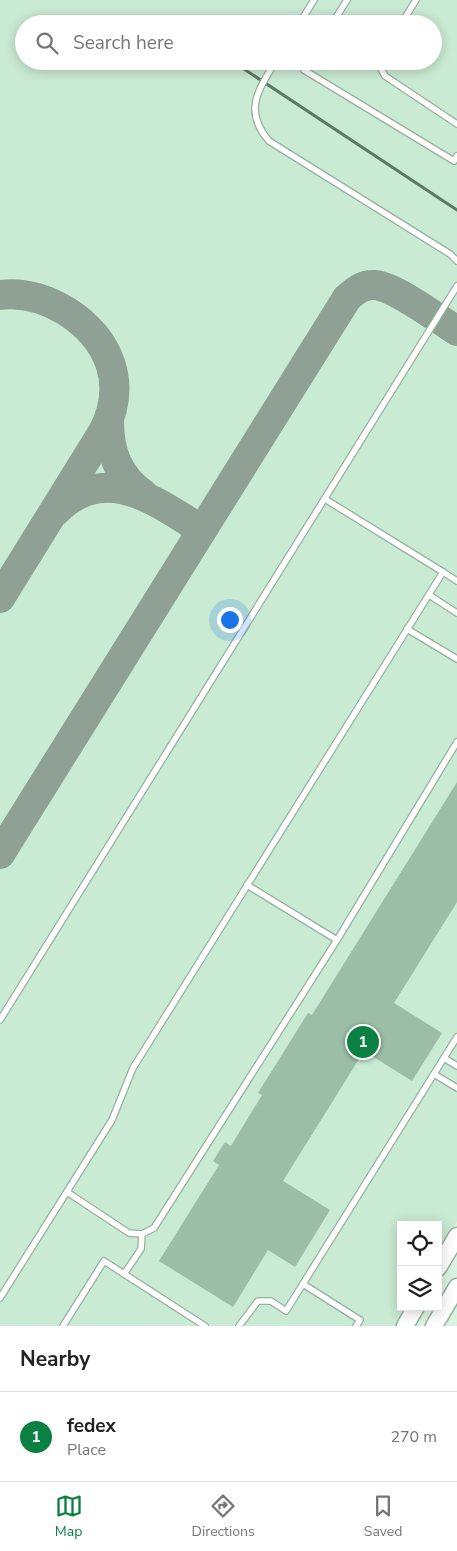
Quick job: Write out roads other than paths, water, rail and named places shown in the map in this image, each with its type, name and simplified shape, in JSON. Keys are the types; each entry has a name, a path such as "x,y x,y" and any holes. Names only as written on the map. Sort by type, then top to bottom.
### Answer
{"main road":[{"path":"439,1266 457,1236"},
{"path":"434,1326 457,1287"},
{"path":"405,1326 414,1311"}],"lane":[{"path":"305,15 314,0"},
{"path":"338,15 347,0"},
{"path":"407,15 416,0"},
{"path":"270,70 258,91 255,110 256,118 263,133 270,140 457,261"},
{"path":"304,70 456,160"},
{"path":"382,70 385,76 457,124"},
{"path":"0,1020 457,286"},
{"path":"325,499 457,581"},
{"path":"0,1298 112,1120 133,1068 443,572"},
{"path":"428,595 457,613"},
{"path":"407,629 457,659"},
{"path":"67,1192 129,1233 142,1234 154,1228 337,940 457,742"},
{"path":"247,885 337,940"},
{"path":"239,1326 258,1301 271,1301 286,1311 457,1037"},
{"path":"444,1058 457,1066"},
{"path":"434,1074 457,1088"},
{"path":"124,1274 141,1249 142,1234"},
{"path":"63,1326 104,1261 205,1326"},
{"path":"303,1284 360,1320 356,1326"}],"waterway":[{"path":"246,70 457,210"}],"place":[{"name":"fedex","path":"363,1042"}]}
